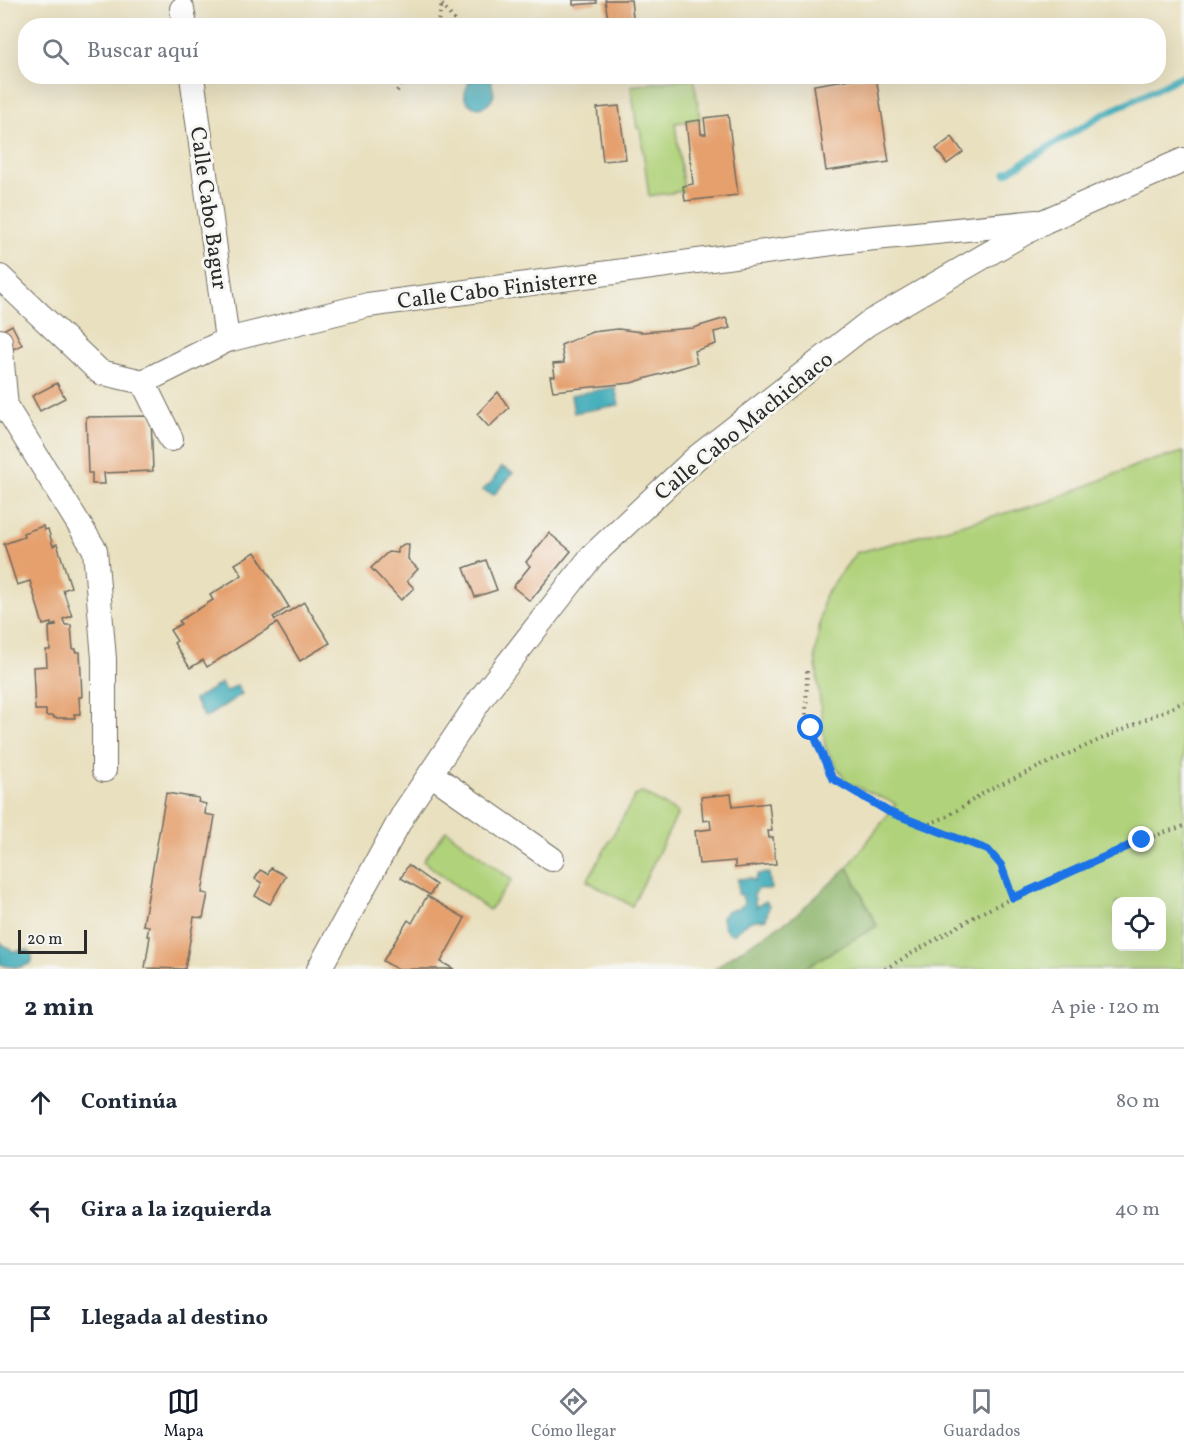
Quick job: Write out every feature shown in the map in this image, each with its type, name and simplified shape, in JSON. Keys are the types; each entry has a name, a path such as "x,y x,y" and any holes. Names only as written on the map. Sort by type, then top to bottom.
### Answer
{"street":[{"name":"Calle Cabo Bagur","path":"193,84 227,340"},
{"name":"Calle Cabo Machichaco","path":"319,969 404,813 482,697 592,556 696,458 867,324 1045,221 1184,160"},
{"name":"Calle Cabo Finisterre","path":"143,382 227,340 368,305 855,240 1045,221"},
{"path":"0,277 100,372 143,382 171,439"},
{"path":"0,341 6,407 95,550 104,659 105,770"},
{"path":"431,774 552,859"}],"path":[{"path":"439,18 443,2"},
{"path":"443,2 454,18"},
{"path":"397,91 402,84"},
{"path":"807,671 806,718 832,778 889,812 988,850 1001,865 1013,898"},
{"path":"924,826 946,817 990,789 1184,702"},
{"path":"885,969 979,914 1142,840 1184,826"}],"green space":[{"path":"695,84 700,120 675,123 684,191 649,196 640,128 637,128 631,86"},
{"path":"1184,452 1184,969 806,969 809,965 877,926 848,867 896,804 846,782 825,747 815,655 824,596 856,553 1050,501 1142,463"},
{"path":"642,792 678,813 632,906 587,881 635,796"},
{"path":"446,830 512,880 489,910 423,861"},
{"path":"848,867 877,926 809,965 806,969 715,969 795,916"}],"water":[{"path":"468,84 492,84 494,95 488,104 477,107 472,106 465,99"},
{"path":"615,387 619,405 574,413 571,395"},
{"path":"502,467 513,473 494,495 482,490 491,483"},
{"path":"221,683 226,692 237,685 242,694 205,718 194,700"},
{"path":"769,873 771,889 758,889 754,895 756,907 766,901 769,906 766,919 748,922 733,934 728,932 722,917 728,910 738,909 744,903 742,895 738,894 738,879 751,878 754,881 758,874"},
{"path":"0,942 12,951 28,950 32,955 32,962 17,967 0,964"}],"building":[{"path":"573,0 596,0 597,3 573,5"},
{"path":"605,0 631,0 633,18 608,18"},
{"path":"877,84 889,162 826,171 814,85"},
{"path":"619,106 626,159 603,161 597,108"},
{"path":"728,115 738,195 685,201 683,186 693,184 686,122 700,120 701,134 706,134 704,118"},
{"path":"952,137 963,152 947,164 936,149"},
{"path":"726,318 730,328 714,332 716,344 694,351 697,363 631,383 553,391 550,376 555,376 553,364 564,363 561,345 592,332 618,329 642,332 693,328"},
{"path":"12,325 22,345 13,349 3,330"},
{"path":"57,383 65,398 40,411 32,396"},
{"path":"498,392 509,408 489,427 477,414"},
{"path":"151,416 153,471 104,473 105,484 92,484 92,473 88,473 86,417"},
{"path":"43,526 44,530 48,529 53,546 57,544 71,587 63,590 72,616 63,619 65,625 71,625 73,649 80,652 82,697 79,697 80,714 74,714 75,718 54,718 54,716 46,716 46,710 35,710 33,667 47,666 46,650 50,650 49,627 56,626 56,624 43,625 30,581 17,585 4,544 24,537 23,533"},
{"path":"549,533 571,551 530,601 513,587 530,566 526,562"},
{"path":"409,544 408,559 418,569 407,581 414,588 401,600 371,568 388,552 398,553 398,548"},
{"path":"255,552 289,607 273,617 275,620 304,602 330,643 300,661 277,623 207,667 203,660 190,668 174,643 177,641 170,630 181,624 179,621 213,600 210,595 242,575 235,564"},
{"path":"486,560 497,590 475,597 464,568"},
{"path":"166,793 199,798 198,802 206,804 205,814 215,816 202,893 208,894 203,918 194,917 185,969 145,968 150,936 147,936 149,926 143,925"},
{"path":"731,794 733,807 769,803 772,831 768,831 769,838 773,837 776,864 735,868 735,861 699,864 695,831 711,829 710,820 703,821 701,797"},
{"path":"408,865 436,885 430,895 401,878"},
{"path":"271,868 286,876 270,904 255,896 262,883 255,879 260,870 268,874"},
{"path":"427,896 465,918 441,962 454,969 397,969 383,961 408,920 412,923"}],"waterway":[{"path":"1166,84 1184,75"},
{"path":"1006,173 1099,117 1166,84"}],"route":[{"path":"811,728 832,778 889,812 988,850 1001,865 1013,898 1142,840"}]}
